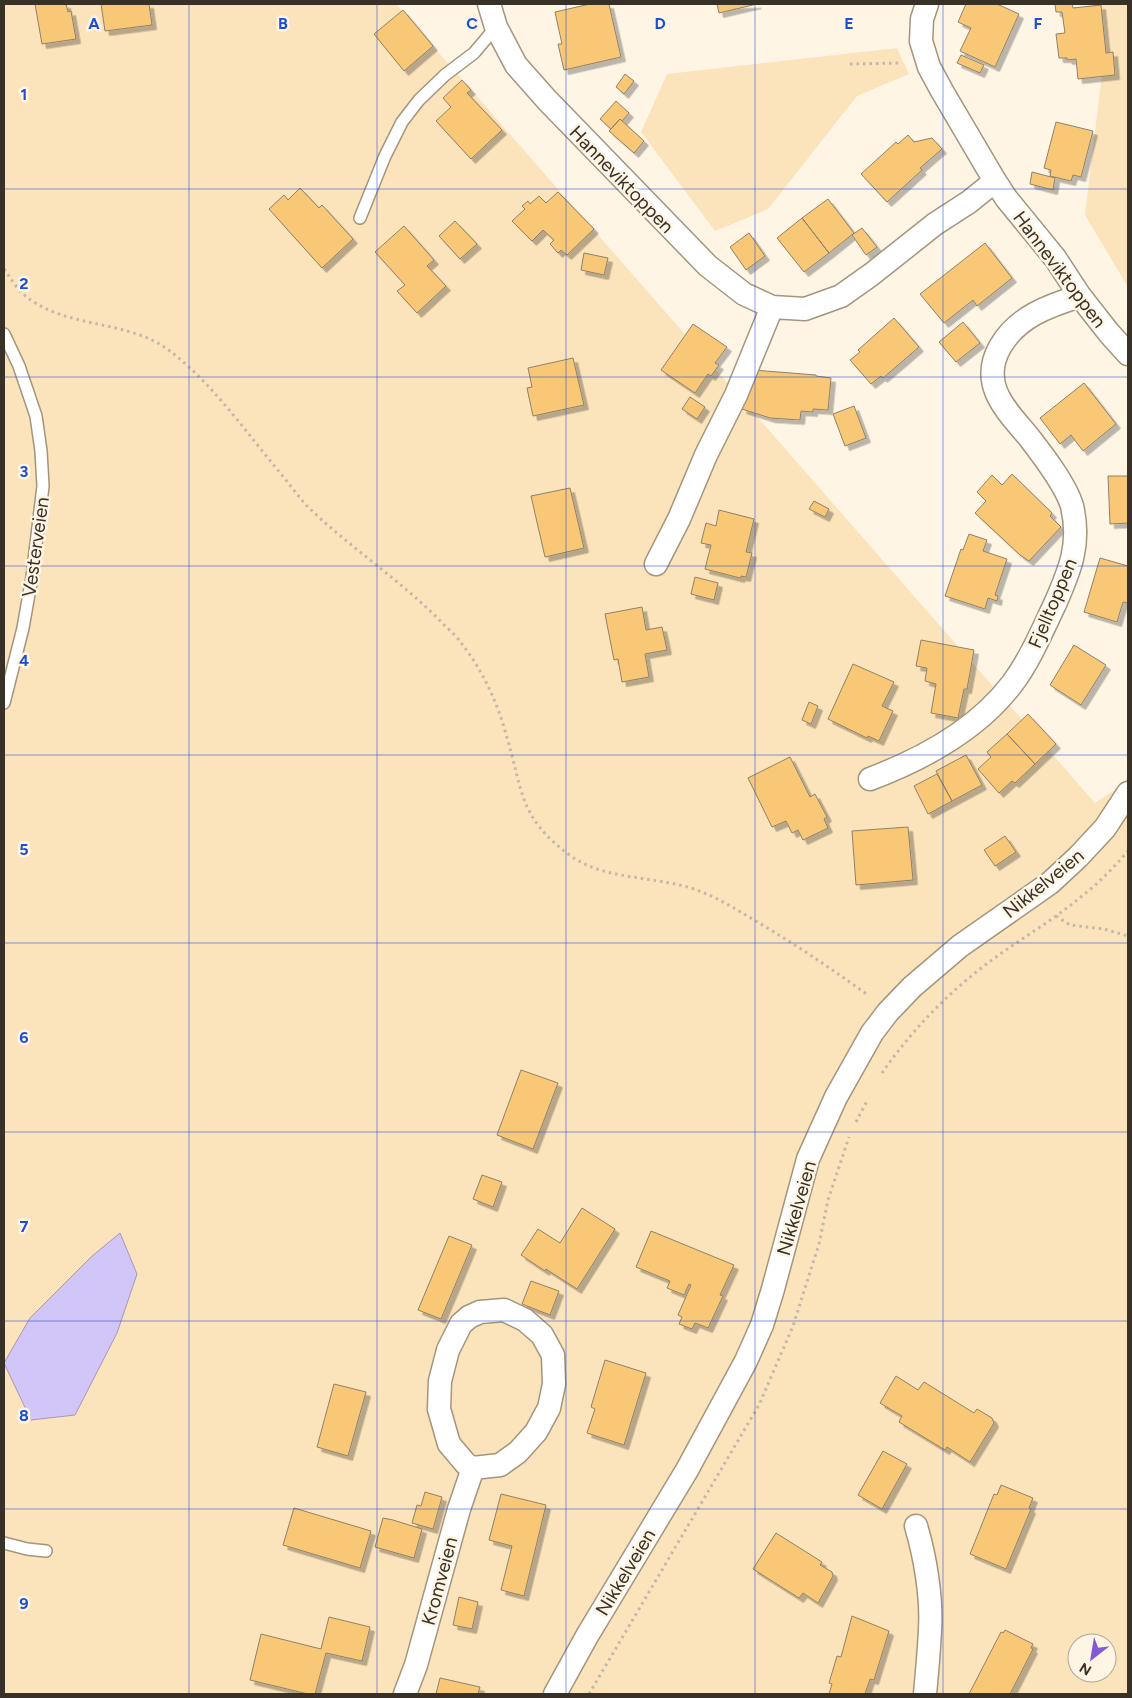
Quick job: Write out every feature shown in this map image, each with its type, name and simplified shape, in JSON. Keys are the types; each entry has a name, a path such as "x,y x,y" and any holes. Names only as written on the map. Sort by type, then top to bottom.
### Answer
{"street":[{"name":"Hanneviktoppen","path":"490,4 496,27 516,65 547,100 674,233 715,272 744,294 772,307 805,309 841,296 995,181"},
{"name":"Hanneviktoppen","path":"926,4 922,19 921,41 929,67 995,181 1055,258 1080,296 1128,354"},
{"name":"Fjelltoppen","path":"870,779 898,768 946,742 975,723 995,704 1013,683 1029,657 1068,576 1075,548 1076,523 1071,504 1059,480 1045,459 1009,415 998,397 992,375 995,356 1004,339 1017,324 1036,313 1080,296"},
{"path":"656,564 680,519 706,456 736,395 772,307"},
{"name":"Nikkelveien","path":"555,1694 587,1636 687,1470 746,1361 762,1324 773,1289 808,1159 836,1096 872,1033 888,1012 912,987 960,946 1050,883 1078,857 1106,828 1128,793"},
{"path":"504,1310 525,1320 542,1335 553,1355 553,1392 549,1408 536,1432 518,1452 500,1465 473,1468 466,1464 449,1444 439,1409 440,1381 448,1350 461,1324 480,1312 504,1310"},
{"name":"Kromveien","path":"405,1694 416,1665 458,1509 473,1468"},
{"path":"916,1526 923,1548 931,1627 925,1694"}],"lane":[{"path":"360,218 385,156 402,122 419,100 445,75 474,53 496,27"},
{"name":"Vesterveien","path":"4,334 36,416 43,486 23,628 4,704"},
{"path":"4,1543 27,1550 46,1551"}],"path":[{"path":"850,64 904,63 929,67"},
{"path":"4,269 23,294 60,314 136,333 153,339 171,352 207,386 306,504 339,535 409,590 438,618 462,644 492,692 507,736 518,783 525,803 534,820 546,836 574,858 603,870 687,887 702,892 742,913 816,958 870,997"},
{"path":"878,1079 901,1046 951,993 980,968 1082,896 1114,868 1128,851"},
{"path":"1056,916 1070,925 1104,929 1128,936"},
{"path":"854,1126 870,1095"},
{"path":"589,1694 759,1405 794,1326 819,1244 828,1200 850,1134"}],"shaded area":[{"path":"4,4 396,4 1095,803 1124,784 1128,775 1128,1694 4,1694"},
{"path":"1088,4 1128,4 1128,287 1085,215 1105,49"},
{"path":"897,48 909,74 857,96 768,209 715,231 641,132 667,74"},
{"path":"120,1233 137,1274 117,1333 75,1415 31,1420 4,1363 30,1318 91,1257"}],"building":[{"path":"35,4 66,4 68,12 71,11 76,39 42,44"},
{"path":"101,4 149,4 152,25 105,31"},
{"path":"590,4 609,4 621,57 564,70 558,44 562,44 555,12"},
{"path":"717,4 757,4 719,13"},
{"path":"966,4 997,4 1019,14 995,67 960,51 971,28 958,22"},
{"path":"1055,4 1072,4 1073,8 1101,5 1106,53 1113,52 1115,75 1078,79 1076,59 1059,58 1056,34 1065,33 1062,12 1056,12"},
{"path":"403,10 433,46 404,71 374,34"},
{"path":"961,55 984,65 980,73 957,63"},
{"path":"625,74 634,81 624,94 616,87"},
{"path":"462,80 471,90 467,93 502,130 471,159 436,121 451,107 443,98"},
{"path":"616,101 629,113 611,129 600,119"},
{"path":"620,119 644,141 634,153 609,131"},
{"path":"1056,122 1093,131 1081,177 1073,175 1071,181 1050,176 1051,170 1044,168"},
{"path":"908,135 914,142 932,138 942,149 920,168 922,170 887,202 861,174 896,142 898,144"},
{"path":"1032,172 1055,178 1053,190 1030,184"},
{"path":"300,188 319,208 322,205 353,239 322,268 269,209 284,195 288,200"},
{"path":"558,192 594,229 567,255 561,250 558,253 550,244 554,240 543,230 532,241 512,221 525,209 522,206 528,201 530,204 539,196 546,203"},
{"path":"828,199 854,233 829,253 802,218"},
{"path":"802,218 829,253 804,272 777,238"},
{"path":"455,221 477,244 460,259 439,236"},
{"path":"404,226 434,260 427,266 446,286 417,313 397,291 405,285 375,252"},
{"path":"862,228 877,247 866,255 852,235"},
{"path":"749,233 765,256 746,270 730,247"},
{"path":"985,243 1012,278 977,306 973,300 944,323 920,294"},
{"path":"584,253 608,258 604,275 581,270"},
{"path":"894,318 919,347 883,378 881,376 871,384 850,360 860,352 858,350"},
{"path":"963,322 980,343 956,362 939,342"},
{"path":"693,324 727,347 715,363 719,365 711,376 708,374 695,393 661,370"},
{"path":"573,358 584,405 533,416 527,388 532,387 528,368"},
{"path":"753,370 831,378 828,410 813,409 813,412 801,411 800,420 770,418 742,409"},
{"path":"1084,383 1116,424 1083,451 1071,435 1060,444 1040,418"},
{"path":"690,397 705,407 697,419 682,409"},
{"path":"854,406 866,438 845,446 833,414"},
{"path":"1012,474 1052,513 1050,516 1061,527 1029,561 975,513 986,501 977,492 992,475 1002,485"},
{"path":"1108,476 1128,476 1128,523 1110,524"},
{"path":"570,488 584,548 545,557 531,496"},
{"path":"814,501 829,509 825,517 809,509"},
{"path":"719,510 754,519 746,552 752,553 746,577 741,576 740,578 705,569 711,545 701,543 706,523 716,526"},
{"path":"969,534 987,540 983,551 1007,559 995,595 998,596 997,601 988,598 985,609 945,596 961,549 963,550"},
{"path":"1100,558 1128,566 1128,603 1123,602 1117,622 1084,612"},
{"path":"695,577 718,583 714,600 691,594"},
{"path":"642,607 646,630 662,627 667,650 645,654 649,677 622,682 618,659 614,660 605,614"},
{"path":"921,640 974,650 967,689 964,689 958,718 931,713 936,684 925,681 927,668 916,666"},
{"path":"1074,645 1106,665 1081,705 1050,685"},
{"path":"853,664 894,682 882,706 893,711 879,741 868,736 867,738 828,719"},
{"path":"809,702 818,706 811,724 802,720"},
{"path":"1028,714 1056,744 1035,764 1007,734"},
{"path":"1007,734 1035,764 1015,783 1012,781 999,793 978,769 991,757 987,752"},
{"path":"966,755 982,785 952,801 936,771"},
{"path":"790,757 810,797 815,794 827,817 824,819 828,828 803,840 798,830 792,833 786,821 772,827 748,778"},
{"path":"937,774 952,801 928,814 914,786"},
{"path":"908,827 913,880 856,885 852,831"},
{"path":"1005,836 1016,852 995,866 984,850"},
{"path":"521,1070 558,1083 533,1149 497,1135"},
{"path":"482,1175 502,1182 493,1207 473,1199"},
{"path":"582,1208 615,1229 577,1289 521,1255 538,1229 560,1243"},
{"path":"651,1231 734,1265 720,1295 723,1296 708,1328 695,1323 692,1329 679,1324 682,1317 678,1315 691,1285 689,1284 684,1295 667,1288 670,1281 636,1267"},
{"path":"449,1236 472,1245 441,1319 418,1310"},
{"path":"531,1281 559,1291 550,1315 522,1304"},
{"path":"605,1360 646,1373 624,1445 587,1433 595,1409 591,1407"},
{"path":"896,1376 918,1390 924,1382 974,1413 977,1409 992,1418 994,1423 970,1462 947,1447 945,1450 899,1422 902,1416 880,1403"},
{"path":"334,1384 366,1392 348,1456 317,1447"},
{"path":"883,1451 907,1464 882,1509 858,1495"},
{"path":"1001,1485 1033,1498 1029,1508 1031,1509 1006,1569 970,1554 994,1494 997,1495"},
{"path":"425,1492 442,1497 433,1529 412,1523 417,1505 421,1506"},
{"path":"501,1494 546,1505 524,1596 501,1590 512,1546 489,1540"},
{"path":"294,1508 371,1531 360,1568 283,1545"},
{"path":"383,1518 422,1529 414,1558 375,1547"},
{"path":"776,1533 822,1562 820,1565 832,1572 833,1576 818,1603 803,1593 799,1598 753,1569"},
{"path":"459,1597 478,1602 472,1629 453,1625"},
{"path":"852,1616 889,1631 874,1680 870,1679 865,1694 829,1694 832,1684 829,1683 837,1656 841,1657"},
{"path":"329,1617 370,1627 362,1661 326,1653 315,1694 250,1680 261,1634 321,1649"},
{"path":"1005,1630 1033,1644 1031,1648 1033,1649 1010,1694 969,1694 1001,1632 1003,1633"},
{"path":"440,1678 480,1687 478,1694 436,1694"}]}
